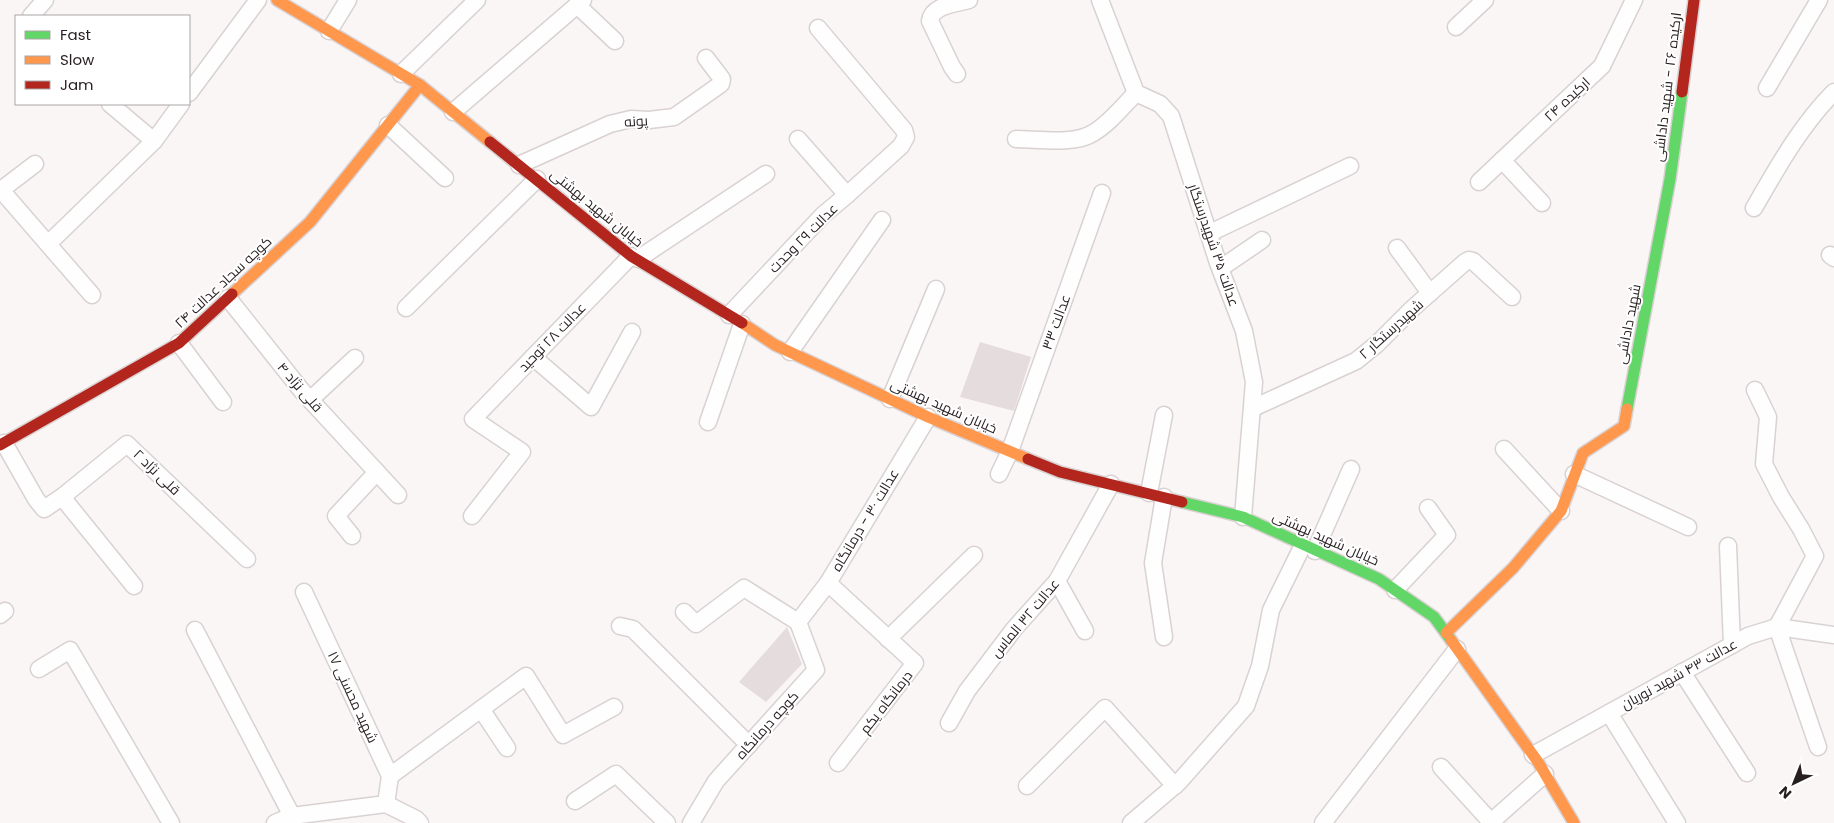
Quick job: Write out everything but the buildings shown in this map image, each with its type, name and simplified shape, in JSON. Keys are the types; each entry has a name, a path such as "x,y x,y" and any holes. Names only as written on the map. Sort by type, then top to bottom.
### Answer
{"main road":[{"name":"خیابان شهید بهشتی","path":"277,0 420,86 634,258 736,319 775,345 928,417 1060,472 1243,517 1380,579 1434,616 1533,755 1574,823"},
{"name":"ارکیده ۲۶ - شهید داداشی","path":"1670,179 1694,0"},
{"name":"کوچه سجاد عدالت ۲۴","path":"2,444 180,343 310,222 420,86"},
{"name":"شهید داداشی","path":"1574,474 1583,453 1624,426 1670,179"},
{"path":"1446,633 1514,568 1561,511 1574,474"}],"street":[{"path":"32,15 44,0"},
{"path":"190,93 258,0"},
{"path":"329,31 348,0"},
{"path":"401,74 477,0"},
{"path":"957,74 930,21 930,16 934,10 969,0"},
{"path":"1016,139 1074,140 1083,138 1100,129 1136,93 1100,0"},
{"path":"1456,27 1485,0"},
{"name":"ارکیده ۲۴","path":"1479,182 1602,66 1634,0"},
{"path":"1767,88 1818,0"},
{"path":"453,112 580,2 615,41"},
{"path":"818,28 904,130 906,138 901,146 847,195"},
{"name":"پونه","path":"519,165 610,124 631,119 649,120 674,117 721,84 722,79 706,58"},
{"path":"1754,208 1778,167 1822,104 1834,92"},
{"name":"عدالت ۳۵ شهیدرستگار","path":"1136,93 1160,104 1171,116 1221,268 1244,331 1254,382 1243,517"},
{"path":"111,105 154,141"},
{"path":"49,244 154,141 180,105"},
{"path":"388,125 445,178"},
{"name":"عدالت ۲۹ وحدت","path":"736,319 823,215 847,195 798,139"},
{"path":"1502,160 1542,203"},
{"path":"35,164 1,190 92,295"},
{"path":"1210,233 1350,166"},
{"name":"عدالت ۲۸ توحید","path":"472,516 522,452 473,419 532,357 634,258 766,174"},
{"path":"406,308 537,179"},
{"name":"عدالت ۳۳","path":"999,474 1010,451 1102,193"},
{"path":"790,352 882,220"},
{"path":"1221,268 1262,240"},
{"path":"1397,248 1430,293"},
{"name":"شهیدرستگار ۲","path":"1253,408 1356,361 1469,260 1512,297"},
{"path":"890,399 936,290"},
{"name":"قلی نژاد ۴","path":"228,298 310,400 398,495"},
{"path":"708,422 736,319"},
{"path":"532,357 590,407 632,332"},
{"path":"180,343 223,402"},
{"path":"310,400 355,358"},
{"path":"1754,390 1768,417 1764,464 1781,497 1801,528 1814,556 1777,627 1818,747"},
{"path":"1164,415 1156,495 1153,563 1164,637"},
{"name":"عدالت ۳۰ - درمانگاه","path":"798,622 828,583 928,417"},
{"name":"قلی نژاد ۲","path":"2,444 44,509 127,444 247,559"},
{"path":"1504,450 1561,511"},
{"path":"1131,823 1175,786 1246,706 1260,666 1271,610 1309,548 1351,469"},
{"path":"352,536 336,516 377,472"},
{"path":"1574,474 1688,527"},
{"name":"عدالت ۳۲ الماس","path":"949,723 967,691 1014,629 1057,582 1112,484"},
{"path":"62,496 134,586"},
{"path":"1395,590 1447,535 1428,508"},
{"path":"1728,546 1732,645"},
{"path":"888,638 974,555"},
{"path":"1057,582 1085,631"},
{"name":"درمانگاه یکم","path":"828,583 915,663 838,763"},
{"path":"684,612 696,624 744,588 798,622"},
{"name":"شهید محسنی ۱۷","path":"304,592 390,776"},
{"name":"کوچه درمانگاه","path":"691,823 716,781 816,670 798,622"},
{"path":"620,626 633,629 749,745"},
{"name":"عدالت ۴۳ شهید نوریان","path":"1533,755 1748,636 1777,627 1834,635"},
{"path":"195,630 292,816"},
{"path":"1323,823 1457,649"},
{"path":"39,669 70,650 171,823"},
{"path":"1682,672 1747,773"},
{"path":"386,804 390,776 526,676 564,735 614,707"},
{"path":"1027,786 1105,708 1175,786"},
{"path":"481,709 507,748"},
{"path":"1609,713 1677,823"},
{"path":"1441,767 1491,822 1545,774"},
{"path":"575,801 616,774 667,823"},
{"path":"275,823 292,816 386,804 416,818 420,823"}],"traffic: fast":[{"path":"1627,409 1670,179 1682,92"},
{"path":"1182,502 1243,517 1379,579 1434,617 1451,640"}],"traffic: slow":[{"path":"277,0 420,85 490,142"},
{"path":"232,294 310,222 420,85"},
{"path":"742,323 775,345 928,417 1028,459"},
{"path":"1446,633 1513,568 1561,511 1583,453 1624,426 1627,409"},
{"path":"1451,640 1538,762 1574,823"}],"traffic: jam":[{"path":"1682,92 1694,0"},
{"path":"490,142 631,256 742,323"},
{"path":"0,445 179,343 232,294"},
{"path":"1028,459 1060,472 1182,502"}]}
